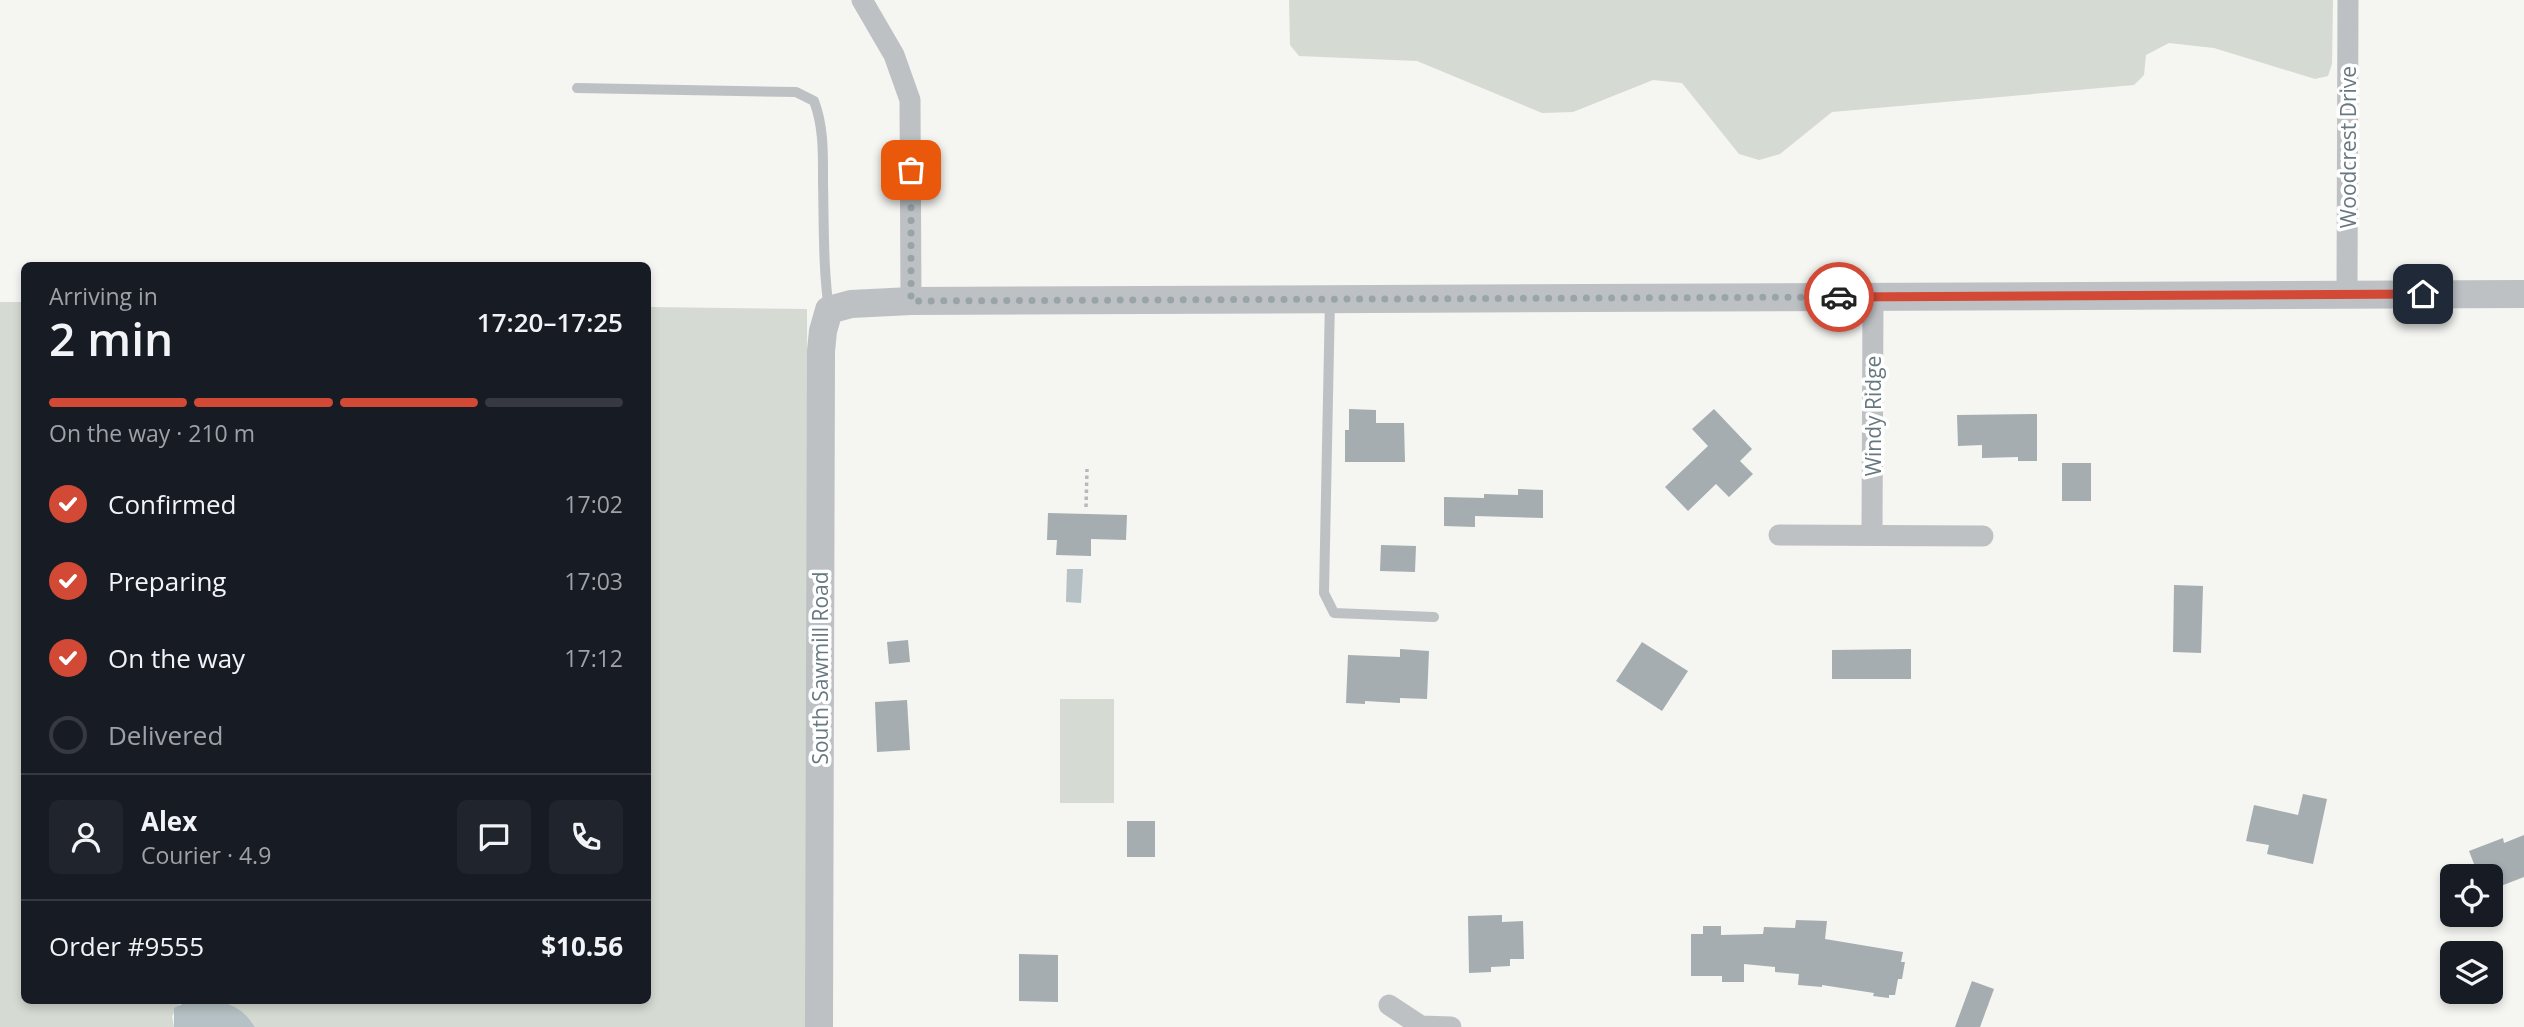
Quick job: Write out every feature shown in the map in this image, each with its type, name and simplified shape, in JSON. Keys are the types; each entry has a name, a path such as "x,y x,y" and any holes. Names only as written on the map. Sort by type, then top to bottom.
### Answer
{"street":[{"path":"862,0 894,55 910,100 911,301"},
{"name":"Woodcrest Drive","path":"2347,294 2348,0"},
{"path":"829,310 851,304 911,301 2524,294"},
{"name":"Windy Ridge","path":"1872,535 1873,297"},
{"name":"South Sawmill Road","path":"819,1027 821,351 822,331 829,310"},
{"path":"1779,535 1983,536"},
{"path":"1390,1005 1421,1026 1451,1027"}],"lane":[{"path":"577,88 796,92 814,102 820,117 823,146 824,267 829,310"},
{"path":"1330,299 1324,593 1334,613 1434,617"}],"path":[{"path":"1086,508 1087,469"}],"shaded area":[{"path":"1289,0 2333,0 2332,64 2328,76 2315,79 2214,48 2169,43 2146,55 2144,75 2134,85 1832,112 1780,154 1759,160 1739,154 1682,83 1653,80 1573,112 1542,113 1417,61 1299,56 1290,45"},
{"path":"0,302 21,302 21,1004 179,1004 172,1016 174,1027 0,1027"},
{"path":"651,307 807,309 808,1027 255,1027 252,1022 225,1004 651,1004"},
{"path":"1067,569 1083,569 1081,603 1066,602"},
{"path":"1060,699 1114,699 1114,803 1060,803"},
{"path":"182,1004 226,1004 241,1011 255,1027 174,1027 174,1008"}],"building":[{"path":"1349,409 1376,410 1376,423 1404,423 1405,462 1345,462 1345,430 1349,430"},
{"path":"1714,409 1752,449 1740,461 1753,474 1729,497 1716,484 1688,511 1665,487 1708,446 1692,429"},
{"path":"2037,414 2037,461 2018,461 2018,457 1982,458 1982,445 1958,446 1957,415"},
{"path":"2062,463 2091,463 2091,501 2062,501"},
{"path":"1518,489 1543,490 1543,518 1475,516 1475,527 1444,526 1444,497 1518,495"},
{"path":"1048,513 1127,515 1126,540 1091,539 1091,556 1056,555 1057,540 1047,540"},
{"path":"1381,545 1416,546 1415,572 1380,571"},
{"path":"2174,585 2203,586 2201,653 2173,652"},
{"path":"908,640 910,662 889,664 887,642"},
{"path":"1642,642 1688,671 1662,711 1616,681"},
{"path":"1400,649 1429,651 1427,699 1400,698 1400,703 1346,703 1348,655 1400,657"},
{"path":"1911,649 1911,679 1832,679 1832,650"},
{"path":"907,700 910,750 877,752 875,702"},
{"path":"2303,794 2327,799 2313,864 2267,854 2269,845 2246,841 2254,805 2298,815"},
{"path":"1127,821 1155,821 1155,857 1127,857"},
{"path":"2524,835 2524,877 2503,885 2503,864 2474,864 2469,851 2503,838 2504,843"},
{"path":"1502,915 1502,922 1523,921 1524,959 1510,959 1510,966 1491,967 1491,972 1469,973 1468,916"},
{"path":"1796,920 1827,921 1825,939 1903,952 1901,962 1905,962 1902,979 1898,979 1895,995 1889,995 1889,998 1822,985 1798,985 1799,974 1775,972 1775,967 1744,964 1744,982 1722,982 1722,976 1691,976 1691,934 1703,934 1703,926 1721,926 1721,935 1763,934 1764,927 1795,928"},
{"path":"1019,954 1058,955 1058,1002 1019,1001"},
{"path":"1972,981 1994,989 1980,1027 1955,1027"}],"way so far":[{"path":"911,170 911,301 1839,297"}],"route":[{"path":"1839,297 2423,294"}]}
